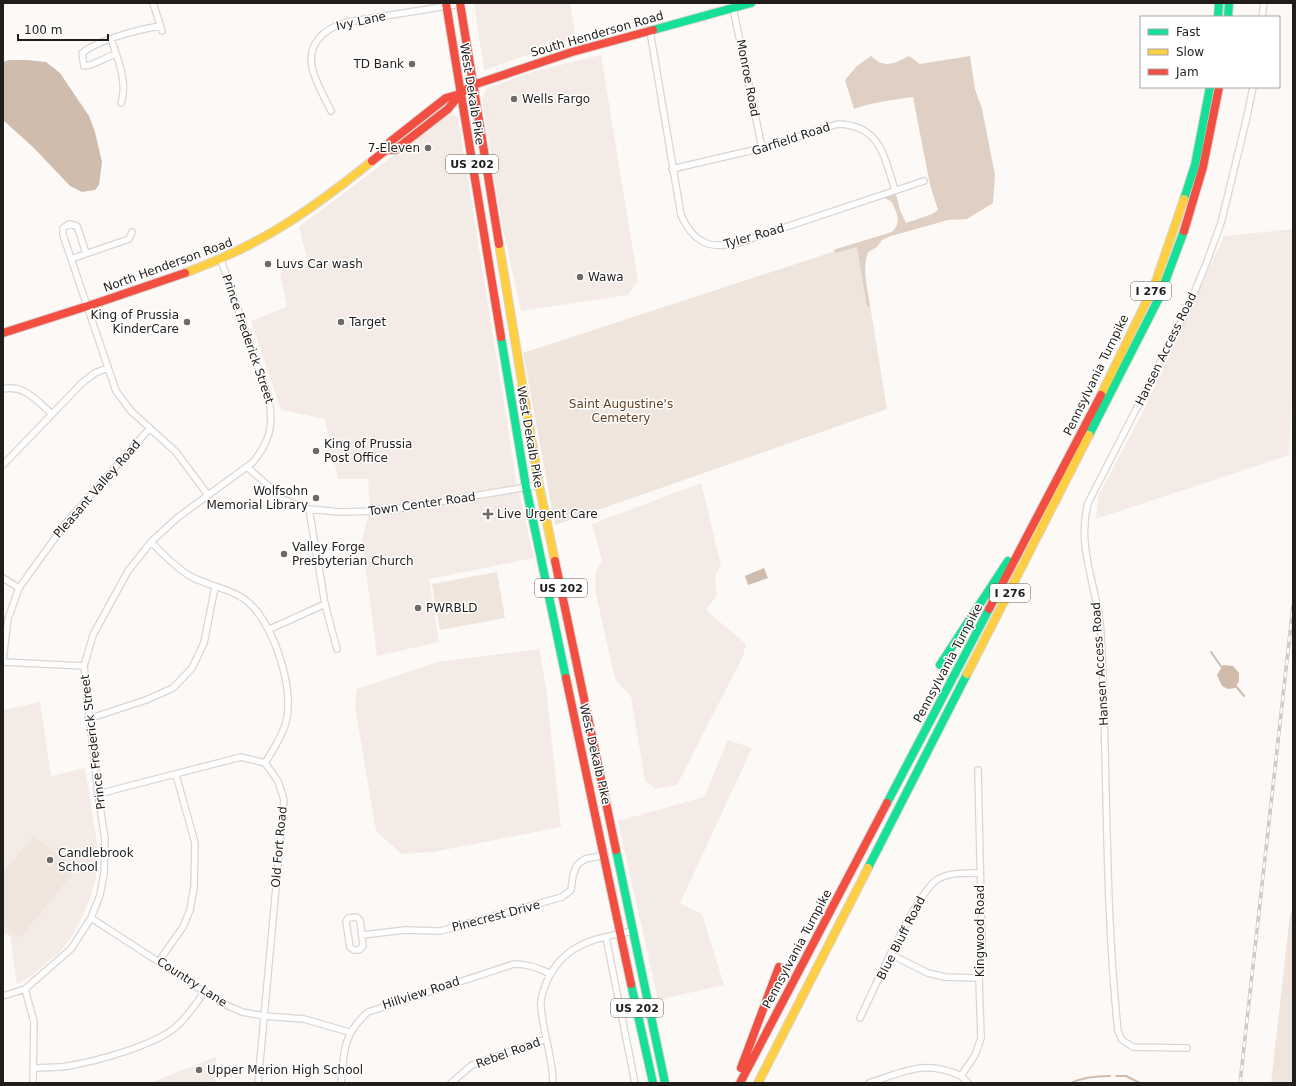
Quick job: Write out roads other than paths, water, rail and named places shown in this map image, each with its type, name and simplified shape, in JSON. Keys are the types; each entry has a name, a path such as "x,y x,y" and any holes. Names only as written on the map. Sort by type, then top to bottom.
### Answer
{"main road":[{"name":"South Henderson Road","path":"473,85 572,52 650,31 733,6 751,3"},
{"path":"1218,16 1219,3"},
{"path":"1228,16 1229,3"},
{"name":"West Dekalb Pike","path":"460,4 539,485 665,1083"},
{"name":"West Dekalb Pike","path":"446,5 526,487 571,704 605,855 620,934 653,1083"},
{"name":"North Henderson Road","path":"3,333 86,308 221,260 268,236 290,222 386,150 390,142 446,98 460,94 473,85"},
{"name":"Pennsylvania Turnpike","path":"740,1083 1097,404 1155,284 1168,250 1194,165 1210,88"},
{"name":"Pennsylvania Turnpike","path":"758,1083 1020,574 1159,298 1173,266 1196,195 1219,88"},
{"path":"488,261 501,299 510,307"},
{"path":"495,302 514,337"},
{"path":"940,665 1036,520"},
{"path":"735,1083 779,967"}],"street":[{"path":"116,54 102,58 90,66 84,66 82,59 82,53 87,49 111,39 161,28 153,3"},
{"path":"1262,16 1264,3"},
{"name":"Ivy Lane","path":"331,111 312,71 314,48 326,30 333,25 347,22 446,5 460,4"},
{"name":"Monroe Road","path":"733,6 762,148"},
{"name":"Tyler Road","path":"650,31 672,169 681,215 690,232 698,239 708,244 718,246 738,243 924,181"},
{"path":"111,39 124,84 124,93 121,103"},
{"name":"Hansen Access Road","path":"1187,1048 1133,1047 1122,1040 1118,1031 1108,887 1099,611 1086,559 1084,518 1088,503 1187,310 1206,264 1221,223 1253,88"},
{"name":"Garfield Road","path":"672,169 762,148 838,124 858,126 874,138 881,148 895,190"},
{"path":"86,253 77,226 69,224 63,228 63,235 86,308 107,368 120,398 176,452 208,495"},
{"path":"70,259 129,239 132,232"},
{"name":"Prince Frederick Street","path":"3,996 25,989 71,949 91,918 100,895 104,873 105,839 88,719 84,666 93,635 128,571 151,542 177,518 247,467 262,451 269,437 272,423 271,408 221,260"},
{"path":"3,465 82,382 95,373 107,368"},
{"path":"3,389 19,389 28,393 51,413"},
{"name":"Pleasant Valley Road","path":"3,661 8,619 19,588 65,524 150,428"},
{"name":"Town Center Road","path":"247,467 283,499 309,509 340,512 385,511 539,485"},
{"path":"309,509 325,604 337,650"},
{"path":"98,794 241,757 265,763 279,741 286,721 287,700 280,656 270,629 260,613 247,601 189,576 151,542"},
{"path":"3,578 19,588"},
{"path":"88,719 146,700 173,688 192,668 204,643 215,587"},
{"path":"270,629 325,604"},
{"path":"3,661 84,666"},
{"name":"Old Fort Road","path":"258,1083 284,800 278,781 265,763"},
{"name":"Kingwood Road","path":"960,1076 975,1055 981,1038 979,978 982,946 978,770"},
{"path":"159,961 183,927 190,910 194,887 194,843 176,775"},
{"name":"Pinecrest Drive","path":"362,935 405,930 440,931 562,897 571,890 573,875 577,865 586,859 605,855"},
{"name":"Blue Bluff Road","path":"860,1018 918,904 930,886 937,880 952,874 980,873"},
{"path":"356,917 360,920 362,935 363,946 358,950 354,950 350,947 346,922 348,918 356,917"},
{"name":"Country Lane","path":"91,918 222,1003 242,1012 264,1016 304,1019 349,1032"},
{"path":"553,1083 541,1006 542,993 550,974 558,961 573,949 606,937 632,931"},
{"path":"606,937 635,1083"},
{"path":"892,955 928,974 979,978"},
{"name":"Hillview Road","path":"341,1083 344,1052 349,1032 357,1021 368,1012 514,964 528,964 550,974"},
{"path":"25,989 34,1022 33,1083"},
{"path":"34,1068 67,1067 131,1050 175,1027 191,1011 205,991"},
{"name":"Rebel Road","path":"451,1083 472,1065 546,1039"},
{"path":"869,1083 925,1067 943,1068 960,1076 968,1083"}],"waterway":[{"path":"1211,652 1223,669"},
{"path":"1235,685 1244,696"},
{"path":"1071,1083 1090,1077 1110,1076"},
{"path":"1116,1076 1126,1076 1140,1083"}],"railway":[{"path":"1240,1083 1293,606"}],"place":[{"name":"TD Bank","path":"412,64"},
{"name":"Wells Fargo","path":"514,99"},
{"name":"7-Eleven","path":"428,148"},
{"name":"Luvs Car wash","path":"268,264"},
{"name":"Wawa","path":"580,277"},
{"name":"King of Prussia KinderCare","path":"187,322"},
{"name":"Target","path":"341,322"},
{"name":"King of Prussia Post Office","path":"316,451"},
{"name":"Wolfsohn Memorial Library","path":"316,498"},
{"name":"Live Urgent Care","path":"488,514"},
{"name":"Valley Forge Presbyterian Church","path":"284,554"},
{"name":"PWRBLD","path":"418,608"},
{"name":"Candlebrook School","path":"50,860"},
{"name":"Upper Merion High School","path":"199,1070"}],"park label":[{"name":"Saint Augustine's Cemetery","path":"621,411"}]}
